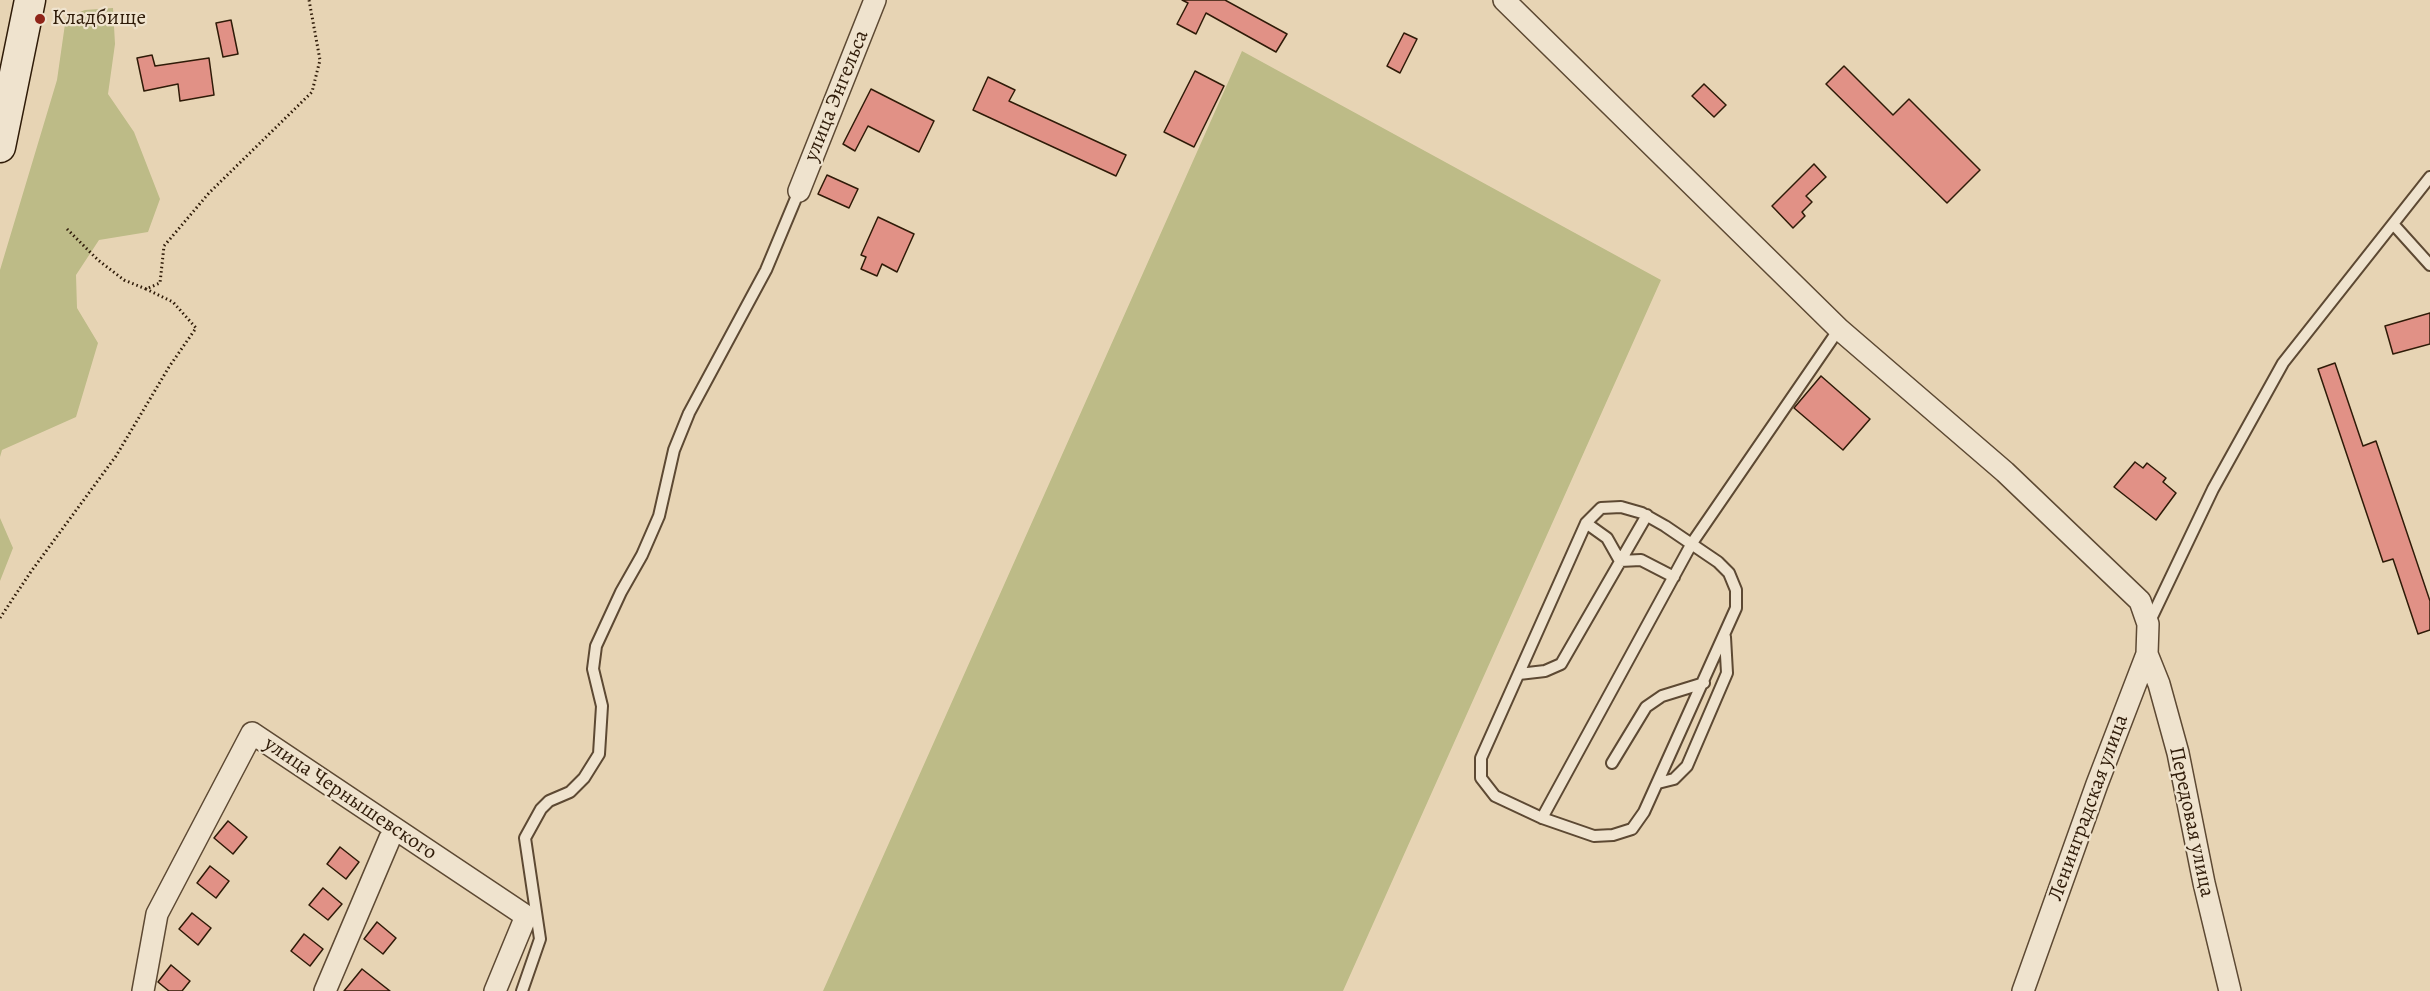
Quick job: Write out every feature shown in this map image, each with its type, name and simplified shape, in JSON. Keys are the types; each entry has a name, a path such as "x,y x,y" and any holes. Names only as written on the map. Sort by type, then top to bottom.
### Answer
{"main road":[{"path":"0,147 30,0"}],"street":[{"name":"улица Энгельса","path":"799,191 875,0"},
{"path":"1504,0 1839,329 2005,472 2103,565 2140,601 2148,624"},
{"name":"Ленинградская улица","path":"2023,991 2097,784 2147,654 2148,624"},
{"name":"Передовая улица","path":"2147,654 2159,684 2178,753 2204,883 2230,991"},
{"name":"улица Чернышевского","path":"143,991 157,914 252,733 526,916 495,991"},
{"path":"325,991 390,838"}],"lane":[{"path":"2148,624 2213,489 2283,363 2430,177"},
{"path":"522,991 540,939 525,838 541,809 549,801 570,792 584,778 599,754 602,706 593,669 596,646 659,516 674,450 689,413 766,270 799,191"},
{"path":"2394,225 2430,265"},
{"path":"1542,818 1692,543 1839,329"},
{"path":"1621,507 1647,515 1692,543 1729,573 1736,590 1736,608 1658,783 1644,812 1632,829 1613,835 1594,836 1542,818 1495,796 1481,778 1481,758 1586,523 1601,508 1621,507"},
{"path":"1519,674 1545,671 1560,664 1647,515"},
{"path":"1586,523 1607,538 1620,561"},
{"path":"1620,561 1641,560 1674,577"},
{"path":"1658,783 1674,779 1687,766 1727,673 1725,634"},
{"path":"1612,763 1646,707 1662,696 1704,683"}],"path":[{"path":"146,289 160,283 164,246 209,193 312,92 320,60 309,0"},
{"path":"0,618 30,573 116,456 196,327 173,302 124,280 98,260 67,229"}],"shaded area":[{"path":"113,8 115,44 108,94 134,132 160,199 148,232 99,240 76,275 77,308 98,343 76,417 2,450 0,457 0,270 57,80 66,17 85,10"},
{"path":"1242,51 1661,280 1343,991 823,991"},
{"path":"0,518 13,548 0,581"}],"building":[{"path":"1182,0 1225,0 1287,34 1276,52 1206,13 1196,34 1177,24 1188,3"},
{"path":"231,20 238,54 223,57 216,23"},
{"path":"1404,33 1417,39 1400,73 1387,66"},
{"path":"152,55 155,66 209,58 214,95 180,101 178,84 144,91 137,58"},
{"path":"1844,66 1893,115 1909,99 1980,170 1947,203 1826,84"},
{"path":"1195,71 1224,86 1194,147 1164,132"},
{"path":"988,77 1015,90 1009,101 1126,155 1116,176 973,110"},
{"path":"1704,84 1726,105 1714,117 1692,96"},
{"path":"871,89 934,121 919,152 868,126 855,151 843,144"},
{"path":"1814,164 1826,177 1806,196 1812,202 1802,212 1805,216 1793,228 1772,206"},
{"path":"827,175 858,189 849,208 818,194"},
{"path":"878,217 914,234 897,272 882,264 877,276 861,269 866,257 861,255"},
{"path":"2430,313 2430,344 2393,354 2385,326"},
{"path":"2335,363 2363,446 2376,441 2430,601 2430,630 2418,634 2393,559 2383,562 2318,369"},
{"path":"1821,376 1870,419 1843,450 1794,408"},
{"path":"2135,462 2143,468 2147,463 2166,478 2163,482 2176,493 2156,520 2114,487"},
{"path":"228,821 247,837 233,854 214,838"},
{"path":"340,847 359,862 346,879 327,864"},
{"path":"210,866 229,881 216,898 197,883"},
{"path":"323,888 342,904 328,920 309,905"},
{"path":"192,913 211,928 198,945 179,929"},
{"path":"377,922 396,938 383,954 364,939"},
{"path":"304,934 323,949 310,966 291,951"},
{"path":"171,965 190,981 182,991 169,991 158,982"},
{"path":"362,969 390,991 344,991"}],"place":[{"name":"Кладбище","path":"40,19"}]}
